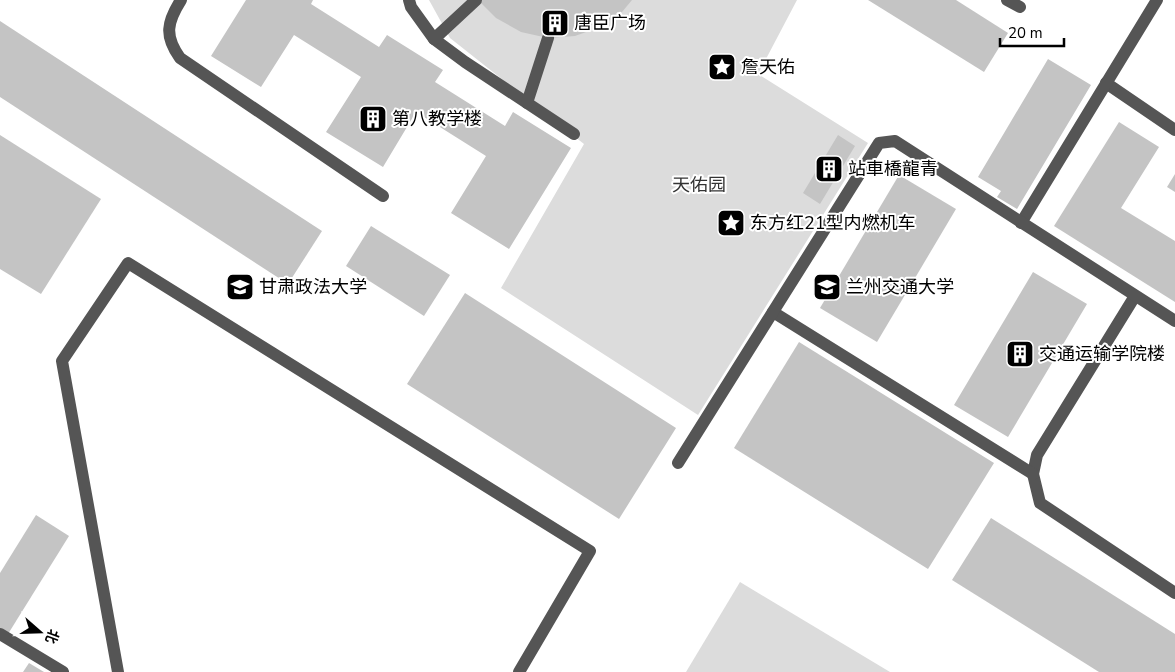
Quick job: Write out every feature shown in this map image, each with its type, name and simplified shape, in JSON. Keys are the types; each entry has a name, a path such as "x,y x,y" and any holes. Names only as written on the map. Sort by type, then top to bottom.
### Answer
{"street":[{"path":"181,0 170,22 169,35 172,47 180,58 383,196"},
{"path":"409,0 411,7 434,39 465,62 574,134"},
{"path":"434,39 476,0"},
{"path":"1007,0 1020,8"},
{"path":"1021,222 1157,0"},
{"path":"527,103 548,38"},
{"path":"1106,83 1175,130"},
{"path":"678,463 879,143 895,141 1175,321"},
{"path":"118,672 62,361 128,263 590,550 519,672"},
{"path":"1136,296 1036,455 1033,474 1040,503 1175,593"},
{"path":"773,312 1033,474"},
{"path":"0,634 63,672"}],"green space":[{"name":"天佑园","path":"429,0 797,0 758,74 868,143 698,415 501,288 584,144 450,38"},
{"path":"740,582 890,672 686,672"}],"building":[{"name":"第八教学楼","path":"246,0 313,0 311,4 379,47 387,35 443,70 435,82 505,126 513,112 571,148 509,249 451,213 486,156 416,112 383,167 326,132 361,77 294,35 261,87 211,56"},
{"name":"唐臣广场","path":"478,0 632,0 622,12 600,27 575,36 548,38 521,32 496,18"},
{"path":"868,0 956,0 1008,33 984,72"},
{"path":"0,21 322,231 288,284 0,97"},
{"path":"1048,59 1091,85 1017,209 997,197 1001,191 978,177"},
{"path":"1119,122 1159,147 1121,208 1175,241 1175,302 1054,226"},
{"path":"0,135 101,199 41,294 0,269"},
{"name":"站車橋龍青","path":"838,135 855,146 820,204 803,193"},
{"path":"1175,174 1175,192 1167,187"},
{"path":"899,175 956,209 877,342 820,308"},
{"path":"371,226 450,275 424,316 346,266"},
{"name":"交通运输学院楼","path":"1033,272 1087,304 1008,437 954,405"},
{"path":"465,293 676,428 619,519 407,384"},
{"path":"799,342 994,463 928,569 734,448"},
{"path":"36,515 69,536 8,634 0,629 0,573"},
{"path":"991,518 1175,634 1175,672 1099,672 952,580"},
{"path":"29,663 44,672 23,672"}],"place":[{"name":"唐臣广场","path":"555,23"},
{"name":"詹天佑","path":"722,67"},
{"name":"第八教学楼","path":"373,119"},
{"name":"站車橋龍青","path":"829,169"},
{"name":"东方红21型内燃机车","path":"731,223"},
{"name":"甘肃政法大学","path":"240,287"},
{"name":"兰州交通大学","path":"827,287"},
{"name":"交通运输学院楼","path":"1020,354"}]}
